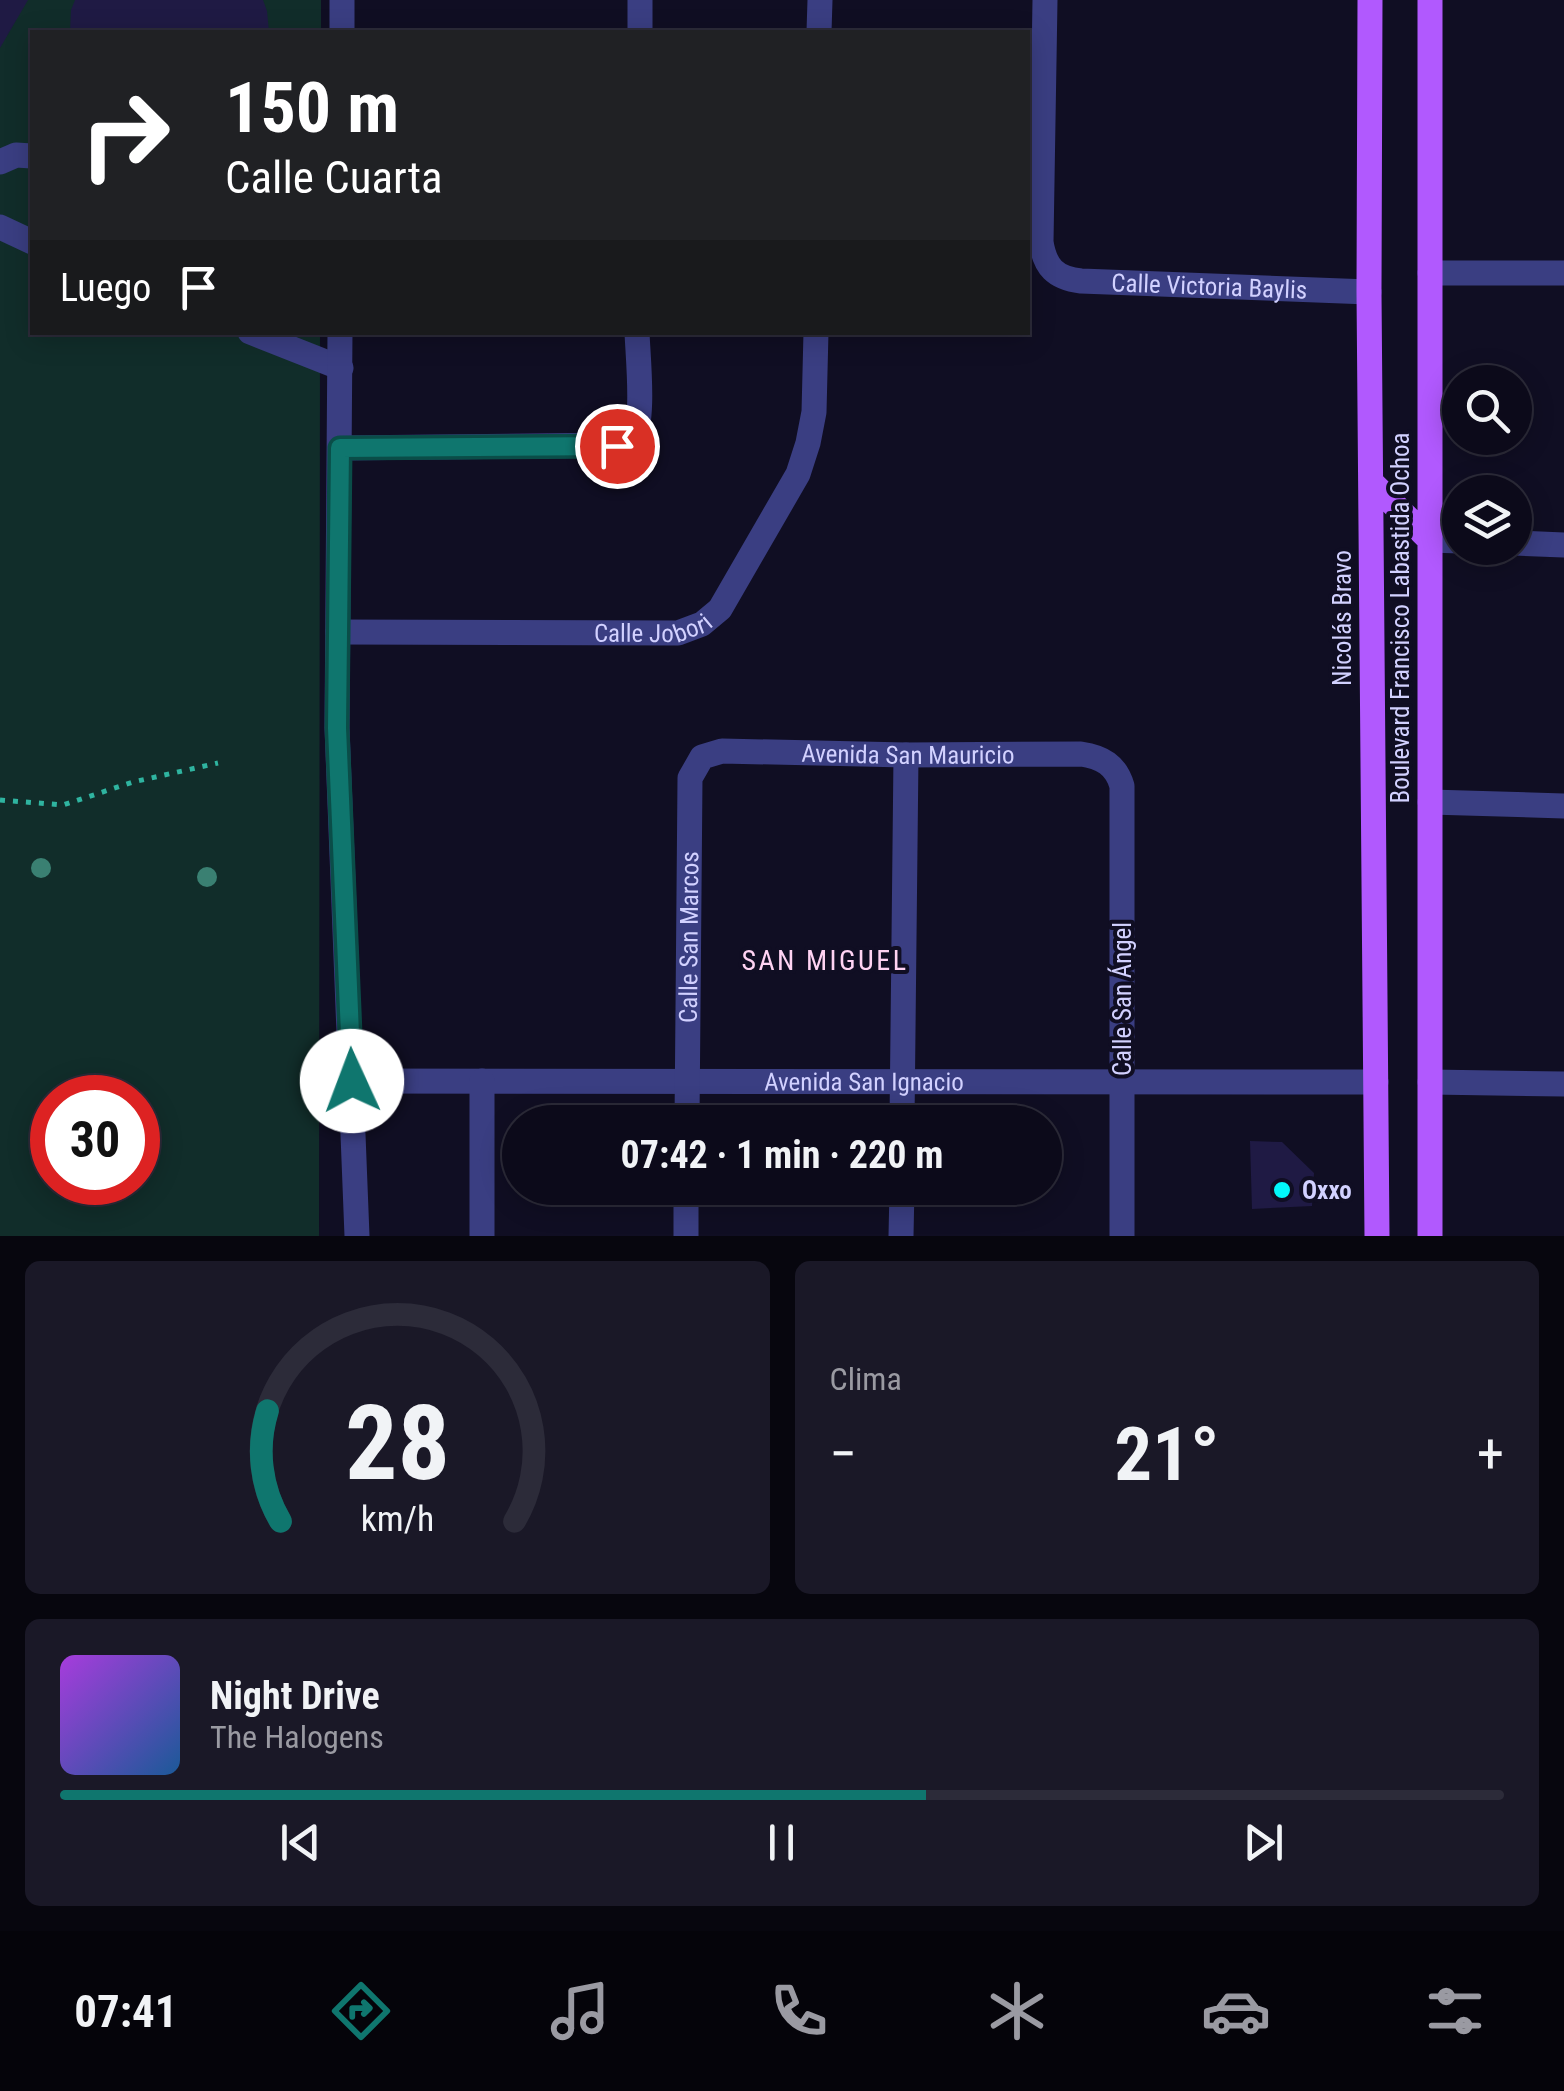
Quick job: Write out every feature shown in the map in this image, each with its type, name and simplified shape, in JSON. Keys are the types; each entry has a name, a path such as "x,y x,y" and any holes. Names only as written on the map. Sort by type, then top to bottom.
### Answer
{"main road":[{"name":"Nicolás Bravo","path":"1370,0 1376,1164 1380,1236"},
{"name":"Boulevard Francisco Labastida Ochoa","path":"1430,0 1430,1236"},
{"path":"1371,482 1430,540"}],"street":[{"path":"342,0 342,30"},
{"path":"640,0 640,30"},
{"path":"820,0 820,30"},
{"name":"Calle Victoria Baylis","path":"1045,0 1041,242 1046,265 1054,273 1081,282 1369,292"},
{"path":"0,162 16,155 30,156"},
{"path":"0,227 30,241"},
{"path":"1430,273 1564,274"},
{"path":"258,335 341,368"},
{"path":"340,335 337,728 358,1236"},
{"path":"340,448 617,446 632,442 639,418 637,335"},
{"name":"Calle Jobori","path":"338,632 678,632 702,624 720,609 798,474 814,412 816,335"},
{"path":"1430,540 1442,540"},
{"path":"1532,543 1564,544"},
{"name":"Avenida San Mauricio","path":"702,756 722,751 1081,754 1112,766"},
{"path":"902,1105 906,755"},
{"name":"Calle San Marcos","path":"686,1105 690,778 702,756"},
{"name":"Calle San Ángel","path":"1112,766 1122,786 1122,1236"},
{"path":"1430,802 1564,806"},
{"name":"Avenida San Ignacio","path":"352,1081 1376,1082"},
{"path":"482,1081 482,1236"},
{"path":"1430,1082 1564,1084"},
{"path":"686,1205 686,1236"},
{"path":"902,1205 902,1236"}],"path":[{"path":"0,800 63,805 132,782 218,763"}],"green space":[{"path":"0,0 321,0 321,30 30,30 30,335 320,335 319,1236 0,1236"}],"building":[{"path":"0,0 28,0 0,48"},
{"path":"75,0 263,0 269,30 70,30"},
{"name":"Oxxo","path":"1250,1141 1282,1142 1314,1173 1312,1206 1252,1209"}],"place":[{"name":"Oxxo","path":"1282,1190"}],"district":[{"name":"SAN MIGUEL","path":"825,960"}],"route":[{"path":"352,1081 337,728 340,448 617,446"}]}
